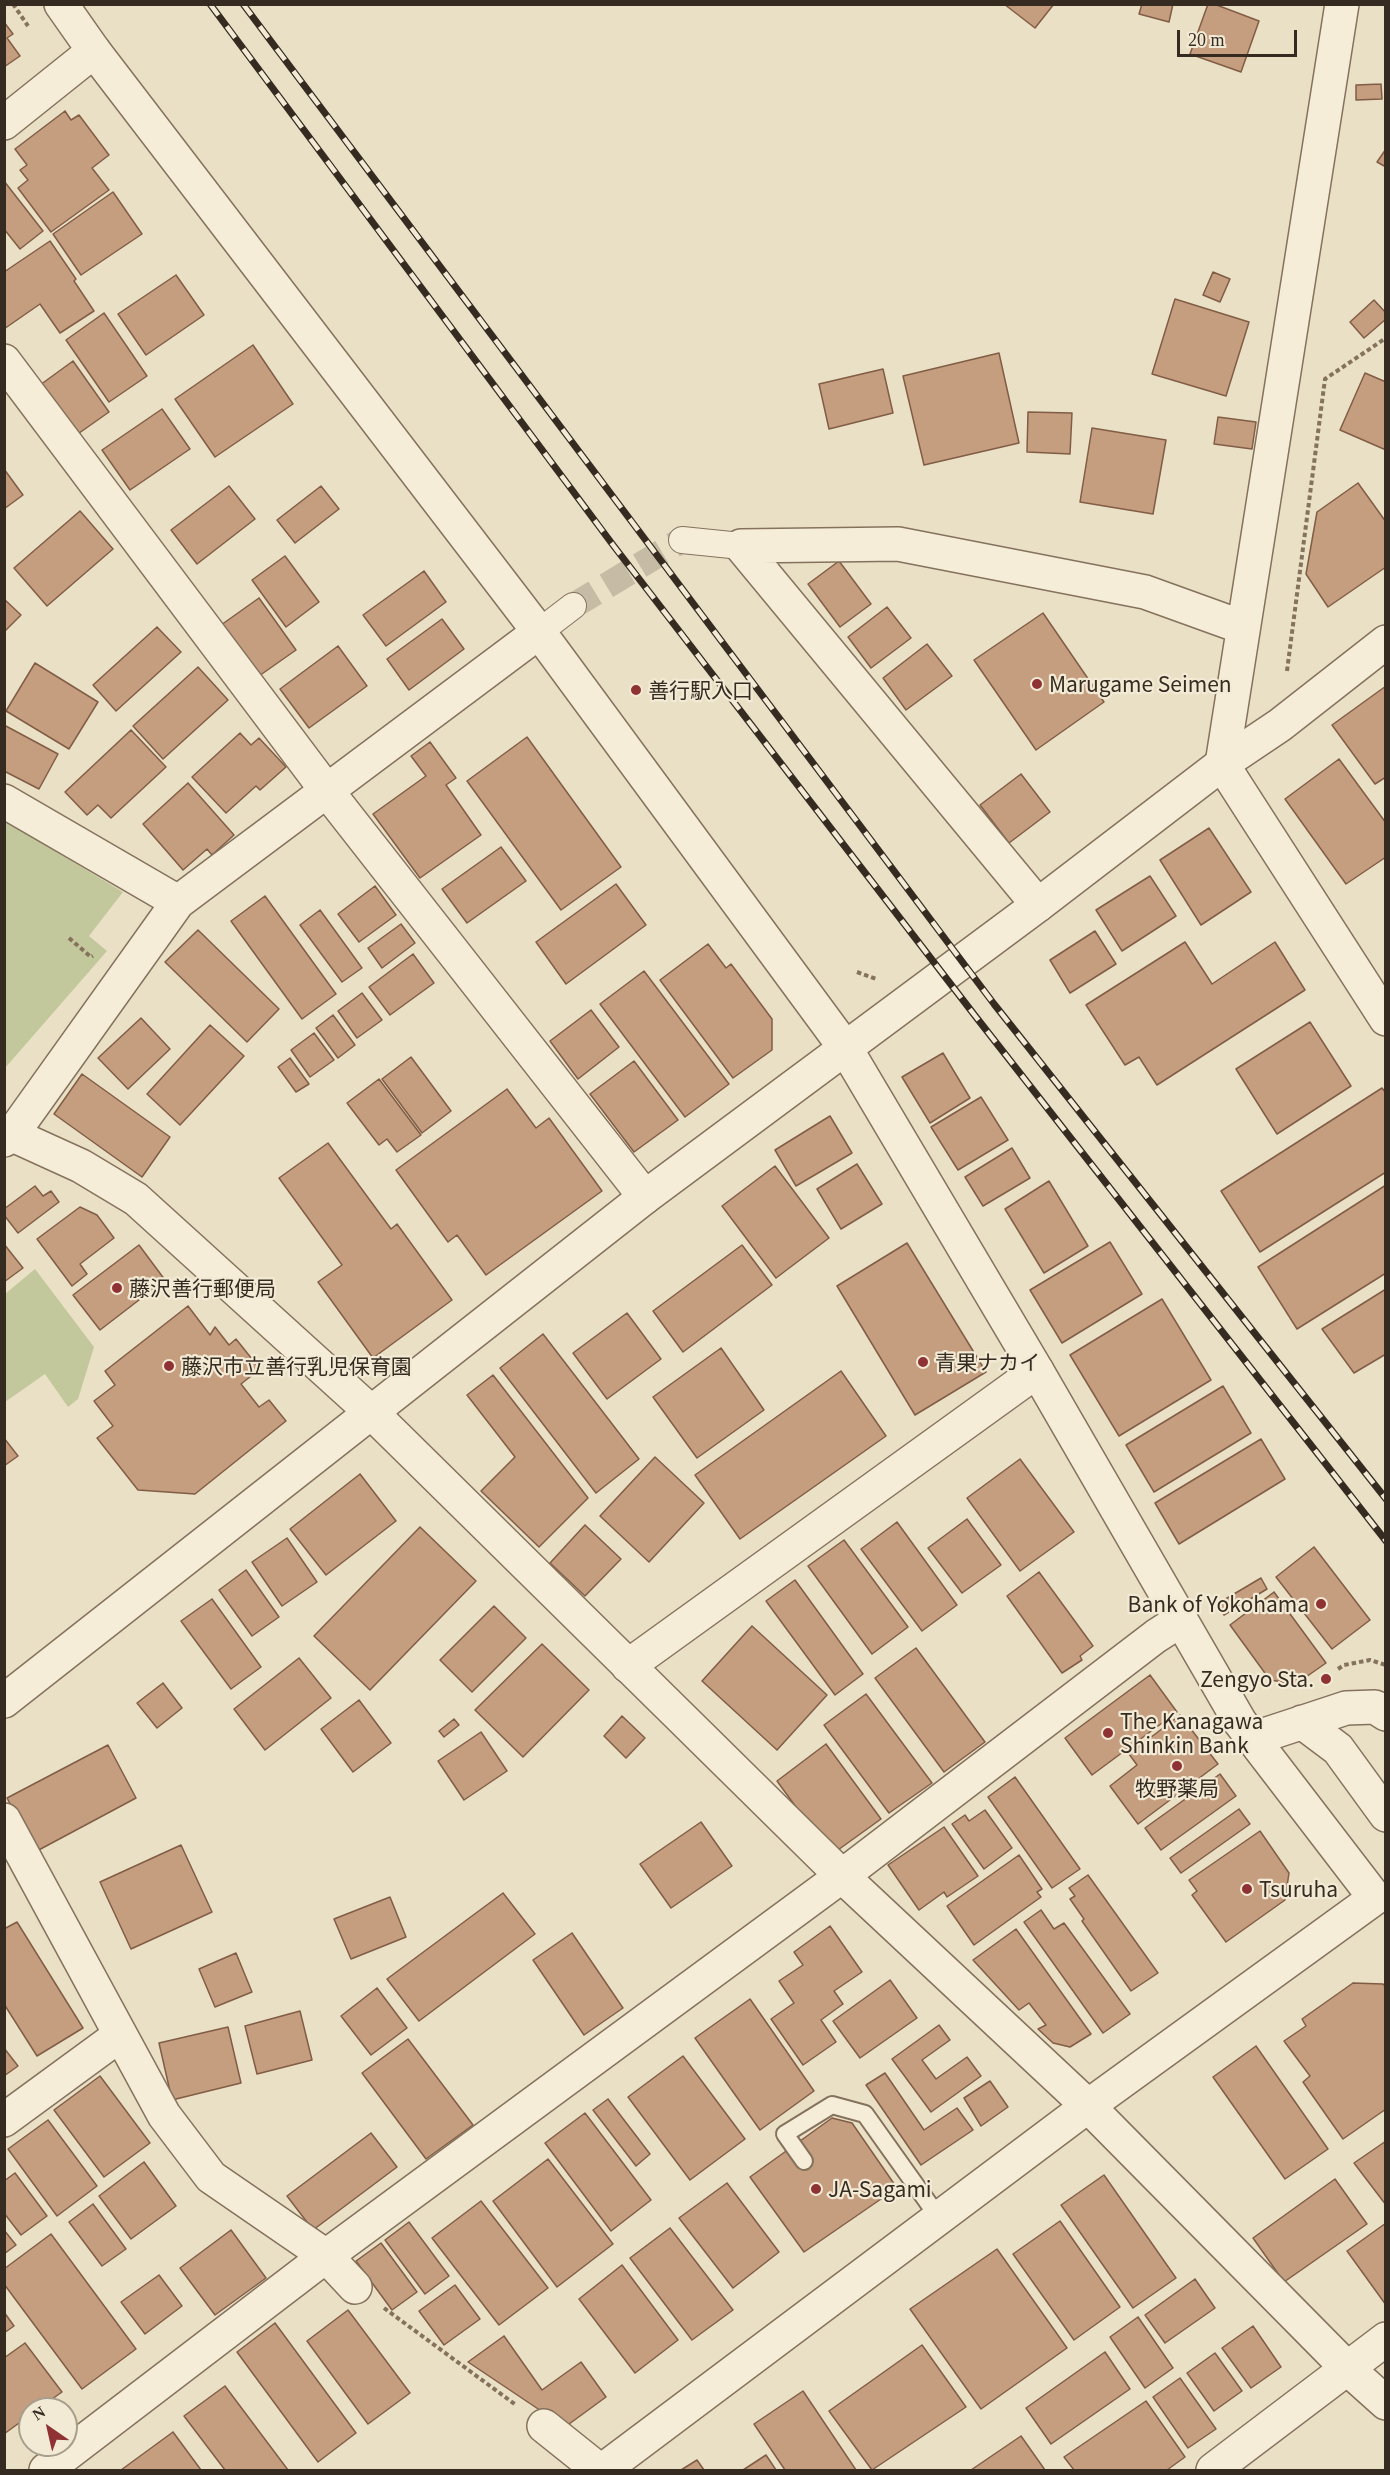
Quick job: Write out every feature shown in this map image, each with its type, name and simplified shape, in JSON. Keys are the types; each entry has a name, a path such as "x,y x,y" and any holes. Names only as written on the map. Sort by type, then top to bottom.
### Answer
{"street":[{"path":"61,4 94,51 540,633 846,1049 1252,1739 1382,1900 1088,2106 601,2470 544,2426"},
{"path":"1342,4 1222,764 1386,1019"},
{"path":"4,123 94,51"},
{"path":"4,361 327,791 645,1197"},
{"path":"682,540 741,546 898,544 1145,592 1242,627"},
{"path":"741,546 1038,905"},
{"path":"573,606 540,633 178,902 7,1134 81,1166 136,1199 371,1412 842,1876 1088,2106 1348,2369 1386,2403"},
{"path":"4,1701 645,1197 1038,905 1222,764 1280,725 1386,642"},
{"path":"4,801 178,902"},
{"path":"628,1666 1037,1371"},
{"path":"46,2470 327,2256 842,1876 1146,1644 1181,1620"},
{"path":"1252,1739 1346,1708 1375,1707 1386,1714"},
{"path":"1302,1722 1338,1749 1386,1815"},
{"path":"4,1820 164,2115 211,2177 327,2256 355,2287"},
{"path":"4,2120 120,2035"},
{"path":"1213,2470 1386,2339"}],"lane":[{"path":"804,2161 785,2134 832,2105 865,2114 939,2218"}],"path":[{"path":"1280,725 1325,379 1386,338"},
{"path":"355,2287 544,2426"}],"green space":[{"path":"5,821 123,892 89,936 107,951 5,1068"},
{"path":"35,1269 94,1347 78,1399 68,1407 45,1374 5,1402 5,1294"}],"building":[{"path":"1004,4 1054,4 1035,28"},
{"path":"1142,4 1173,4 1169,22 1139,14"},
{"path":"1208,4 1214,4 1259,21 1241,72 1190,54"},
{"path":"4,22 13,34 7,38 20,56 4,67"},
{"path":"1381,84 1382,99 1356,100 1356,85"},
{"path":"65,111 71,120 79,115 109,155 92,168 109,190 51,232 18,188 28,180 20,170 27,165 15,149"},
{"path":"1386,149 1386,167 1377,162"},
{"path":"4,181 43,231 20,249 4,229"},
{"path":"113,192 142,234 81,275 53,234"},
{"path":"50,241 94,311 60,333 40,304 4,329 4,272"},
{"path":"1213,272 1230,279 1220,302 1203,295"},
{"path":"176,275 204,315 146,355 118,314"},
{"path":"1175,299 1249,322 1226,396 1152,374"},
{"path":"1374,300 1386,313 1386,319 1364,338 1350,322"},
{"path":"104,313 147,376 109,402 66,340"},
{"path":"253,345 293,404 215,457 175,399"},
{"path":"999,353 1019,443 924,465 903,376"},
{"path":"73,361 109,412 75,436 40,385"},
{"path":"883,369 893,413 829,429 819,384"},
{"path":"1365,373 1386,382 1386,450 1340,430"},
{"path":"162,409 190,449 130,490 102,450"},
{"path":"1028,412 1072,413 1070,454 1027,452"},
{"path":"1218,417 1256,422 1252,449 1214,444"},
{"path":"1092,428 1166,440 1153,514 1080,502"},
{"path":"4,469 23,495 4,509"},
{"path":"1358,483 1386,522 1386,567 1328,607 1306,574 1317,512"},
{"path":"229,486 255,519 197,564 171,530"},
{"path":"321,486 339,509 295,543 277,520"},
{"path":"80,511 113,549 47,606 14,568"},
{"path":"285,556 319,602 286,627 252,580"},
{"path":"839,561 871,604 840,627 808,584"},
{"path":"424,571 446,602 386,646 363,615"},
{"path":"259,598 296,650 259,676 221,625"},
{"path":"4,599 21,615 4,632"},
{"path":"887,607 911,638 871,668 848,637"},
{"path":"1043,613 1104,702 1036,750 974,660"},
{"path":"442,619 464,649 409,690 387,659"},
{"path":"157,627 181,652 116,711 93,685"},
{"path":"927,644 952,676 906,710 883,678"},
{"path":"338,646 367,686 309,728 280,689"},
{"path":"35,663 98,702 69,749 6,711"},
{"path":"198,667 228,700 163,759 133,726"},
{"path":"1386,686 1386,777 1375,784 1332,725"},
{"path":"4,725 58,754 39,789 4,771"},
{"path":"131,730 166,767 111,818 98,805 87,815 65,792"},
{"path":"240,733 251,745 259,738 286,767 260,790 256,786 226,813 192,777"},
{"path":"527,737 621,867 561,910 467,781"},
{"path":"430,742 456,778 446,785 481,835 420,878 373,814 426,776 411,756"},
{"path":"1339,759 1386,823 1386,857 1346,884 1285,799"},
{"path":"1021,774 1050,812 1009,843 980,805"},
{"path":"188,783 234,835 212,855 207,849 183,870 143,824"},
{"path":"1209,828 1251,892 1201,925 1160,860"},
{"path":"501,847 526,881 467,923 442,889"},
{"path":"1150,876 1176,916 1122,951 1096,910"},
{"path":"616,884 646,925 566,984 536,942"},
{"path":"375,886 396,915 359,942 338,914"},
{"path":"265,896 336,994 302,1019 231,921"},
{"path":"320,910 362,968 342,982 300,925"},
{"path":"401,924 415,943 382,968 368,948"},
{"path":"198,930 279,1009 247,1042 165,962"},
{"path":"1095,931 1116,964 1070,993 1050,960"},
{"path":"1185,942 1212,984 1275,942 1305,990 1157,1085 1139,1057 1125,1065 1086,1005"},
{"path":"708,944 726,968 731,964 772,1019 772,1050 733,1078 660,980"},
{"path":"413,954 434,983 390,1015 369,987"},
{"path":"644,971 729,1084 685,1117 600,1004"},
{"path":"362,993 382,1020 357,1038 338,1011"},
{"path":"591,1010 619,1047 578,1079 550,1041"},
{"path":"333,1015 355,1045 338,1058 316,1028"},
{"path":"141,1018 170,1049 128,1089 98,1058"},
{"path":"1310,1022 1351,1086 1277,1134 1236,1069"},
{"path":"210,1025 244,1056 180,1125 147,1094"},
{"path":"314,1033 334,1060 310,1077 291,1050"},
{"path":"943,1053 970,1098 930,1123 902,1077"},
{"path":"411,1057 451,1111 422,1133 382,1079"},
{"path":"290,1058 309,1084 296,1092 278,1067"},
{"path":"634,1061 678,1120 634,1152 590,1094"},
{"path":"82,1074 170,1137 142,1177 54,1114"},
{"path":"379,1079 421,1135 397,1152 387,1139 379,1145 347,1103"},
{"path":"1382,1088 1386,1093 1386,1172 1260,1252 1221,1191"},
{"path":"507,1089 536,1128 549,1118 602,1191 486,1275 457,1235 448,1242 396,1170"},
{"path":"981,1097 1008,1140 958,1170 931,1127"},
{"path":"830,1116 852,1153 796,1186 775,1150"},
{"path":"328,1143 391,1229 397,1224 452,1300 373,1358 318,1282 342,1265 279,1178"},
{"path":"1012,1148 1030,1178 983,1206 965,1177"},
{"path":"857,1164 882,1204 841,1229 817,1189"},
{"path":"775,1166 829,1238 776,1278 722,1206"},
{"path":"1049,1181 1088,1246 1044,1273 1005,1209"},
{"path":"1386,1185 1386,1273 1297,1329 1258,1267"},
{"path":"35,1186 43,1196 51,1191 59,1202 18,1233 4,1215 4,1209"},
{"path":"80,1207 97,1215 114,1238 80,1264 87,1274 72,1286 37,1239"},
{"path":"1110,1242 1142,1294 1062,1343 1030,1290"},
{"path":"907,1243 986,1372 915,1415 837,1286"},
{"path":"4,1244 23,1268 4,1282"},
{"path":"139,1245 165,1280 100,1330 73,1295"},
{"path":"742,1245 772,1285 683,1352 653,1311"},
{"path":"1386,1289 1386,1354 1354,1373 1322,1329"},
{"path":"1162,1299 1211,1380 1119,1436 1070,1355"},
{"path":"188,1306 210,1335 215,1327 229,1345 236,1339 260,1369 241,1384 259,1407 269,1400 286,1421 195,1494 138,1490 97,1438 113,1426 94,1401 115,1385 105,1371"},
{"path":"627,1313 661,1359 607,1399 573,1353"},
{"path":"543,1334 639,1459 596,1493 500,1368"},
{"path":"721,1348 764,1410 697,1458 653,1397"},
{"path":"841,1371 886,1436 740,1539 695,1475"},
{"path":"493,1375 588,1498 539,1547 481,1491 515,1457 467,1395"},
{"path":"1223,1386 1251,1433 1154,1492 1126,1445"},
{"path":"4,1438 18,1456 4,1466"},
{"path":"1261,1439 1285,1479 1179,1544 1155,1503"},
{"path":"655,1457 704,1503 649,1562 600,1516"},
{"path":"1020,1459 1074,1532 1020,1571 967,1498"},
{"path":"360,1474 396,1521 326,1575 290,1529"},
{"path":"967,1519 1001,1565 962,1593 928,1548"},
{"path":"897,1522 957,1605 922,1631 861,1549"},
{"path":"585,1525 621,1559 585,1596 550,1563"},
{"path":"420,1527 476,1581 370,1690 314,1636"},
{"path":"287,1538 317,1582 282,1606 252,1562"},
{"path":"844,1540 908,1627 872,1654 808,1566"},
{"path":"1314,1547 1370,1620 1332,1649 1276,1577"},
{"path":"246,1570 279,1617 252,1636 219,1590"},
{"path":"1039,1572 1093,1646 1080,1656 1082,1660 1062,1673 1007,1596"},
{"path":"1261,1578 1267,1589 1224,1615 1217,1604"},
{"path":"795,1580 863,1674 835,1695 766,1601"},
{"path":"1274,1592 1326,1663 1296,1684 1270,1680 1230,1625"},
{"path":"212,1599 261,1667 231,1689 181,1621"},
{"path":"494,1606 526,1638 472,1692 440,1660"},
{"path":"752,1626 827,1695 777,1750 702,1681"},
{"path":"542,1644 589,1690 523,1757 475,1710"},
{"path":"916,1648 985,1742 944,1772 875,1678"},
{"path":"299,1658 331,1698 265,1750 234,1709"},
{"path":"1150,1675 1177,1712 1092,1775 1065,1738"},
{"path":"163,1683 182,1708 157,1728 137,1703"},
{"path":"866,1694 932,1783 889,1813 824,1725"},
{"path":"359,1700 391,1743 353,1772 321,1729"},
{"path":"1180,1715 1218,1764 1138,1824 1110,1786 1137,1765 1129,1754"},
{"path":"622,1716 645,1738 626,1758 604,1736"},
{"path":"454,1719 459,1725 444,1737 439,1731"},
{"path":"481,1732 507,1771 464,1800 438,1761"},
{"path":"826,1744 881,1819 831,1855 777,1781"},
{"path":"108,1745 136,1798 35,1852 7,1798"},
{"path":"1220,1774 1236,1796 1161,1850 1145,1828"},
{"path":"1015,1777 1080,1869 1052,1888 988,1797"},
{"path":"1239,1809 1250,1824 1181,1873 1170,1858"},
{"path":"985,1810 1012,1848 984,1869 952,1824 965,1815 969,1821"},
{"path":"701,1822 732,1866 671,1908 640,1864"},
{"path":"944,1827 978,1876 947,1897 944,1892 919,1910 888,1865"},
{"path":"1260,1831 1289,1873 1285,1900 1226,1942 1192,1895 1197,1891 1189,1880"},
{"path":"181,1845 212,1912 131,1949 100,1882"},
{"path":"1019,1855 1042,1889 1037,1892 1041,1897 974,1945 947,1906"},
{"path":"1088,1875 1158,1973 1131,1991 1082,1921 1084,1919 1070,1899 1075,1896 1069,1888"},
{"path":"503,1893 535,1934 419,2021 387,1979"},
{"path":"390,1897 406,1937 351,1959 334,1919"},
{"path":"1041,1910 1054,1929 1064,1923 1130,2014 1103,2033 1024,1922"},
{"path":"17,1922 83,2028 37,2056 4,2004 4,1929"},
{"path":"830,1926 862,1972 834,1991 843,2004 821,2020 836,2042 803,2065 771,2019 794,2003 779,1981 803,1965 794,1952"},
{"path":"1016,1929 1091,2034 1070,2047 1053,2043 1038,2029 1046,2025 1029,2003 1019,2010 973,1960"},
{"path":"572,1933 623,2008 584,2035 533,1960"},
{"path":"236,1953 252,1992 215,2007 199,1969"},
{"path":"890,1980 917,2018 860,2058 833,2021"},
{"path":"1353,1983 1383,1984 1386,1987 1386,2109 1343,2139 1303,2082 1310,2076 1284,2041 1306,2026 1302,2019"},
{"path":"377,1988 407,2028 371,2055 341,2016"},
{"path":"750,1999 814,2091 760,2130 695,2038"},
{"path":"300,2011 312,2060 257,2074 245,2026"},
{"path":"939,2025 950,2040 922,2060 936,2079 967,2057 981,2076 931,2112 892,2059"},
{"path":"228,2027 241,2083 172,2100 159,2043"},
{"path":"408,2039 473,2125 426,2159 362,2073"},
{"path":"1256,2046 1328,2149 1285,2179 1213,2077"},
{"path":"4,2048 18,2066 4,2076"},
{"path":"683,2056 745,2139 690,2180 628,2097"},
{"path":"885,2073 924,2130 957,2108 973,2130 921,2165 866,2085"},
{"path":"100,2076 150,2143 104,2177 54,2110"},
{"path":"990,2081 1008,2107 981,2126 964,2098"},
{"path":"608,2099 650,2154 636,2166 593,2110"},
{"path":"585,2113 651,2200 611,2231 545,2143"},
{"path":"832,2118 852,2123 897,2188 804,2252 750,2177"},
{"path":"48,2120 97,2186 57,2216 8,2149"},
{"path":"371,2133 397,2167 313,2230 287,2196"},
{"path":"1386,2141 1386,2205 1354,2163"},
{"path":"548,2159 613,2244 557,2287 493,2201"},
{"path":"144,2162 176,2206 131,2239 99,2196"},
{"path":"15,2173 47,2216 21,2235 4,2213 4,2181"},
{"path":"1104,2175 1176,2278 1133,2308 1061,2205"},
{"path":"1335,2179 1367,2224 1284,2282 1253,2238"},
{"path":"727,2183 779,2252 733,2288 679,2218"},
{"path":"481,2201 548,2288 499,2325 432,2238"},
{"path":"93,2204 126,2249 102,2266 69,2222"},
{"path":"1060,2221 1120,2307 1074,2340 1013,2254"},
{"path":"409,2222 449,2276 425,2294 385,2240"},
{"path":"1386,2223 1386,2305 1347,2251"},
{"path":"670,2228 733,2310 692,2340 630,2258"},
{"path":"4,2230 16,2245 4,2254"},
{"path":"231,2230 266,2278 215,2315 180,2268"},
{"path":"51,2234 136,2349 82,2389 4,2284 4,2269"},
{"path":"381,2243 417,2292 392,2310 356,2261"},
{"path":"997,2249 1067,2348 981,2409 910,2309"},
{"path":"622,2265 678,2340 635,2373 579,2299"},
{"path":"159,2275 182,2306 145,2334 121,2302"},
{"path":"1195,2279 1215,2308 1165,2343 1145,2315"},
{"path":"455,2285 480,2319 444,2345 419,2311"},
{"path":"348,2310 410,2393 368,2424 307,2341"},
{"path":"4,2312 14,2326 4,2333"},
{"path":"1138,2317 1173,2368 1145,2388 1110,2337"},
{"path":"275,2323 356,2433 318,2462 237,2352"},
{"path":"1253,2326 1281,2367 1251,2388 1222,2348"},
{"path":"504,2336 542,2390 581,2362 606,2397 565,2427 468,2362"},
{"path":"25,2343 62,2392 55,2397 18,2397 18,2424 4,2434 4,2358"},
{"path":"922,2345 966,2407 872,2470 829,2411"},
{"path":"1105,2352 1130,2389 1051,2444 1026,2408"},
{"path":"1215,2353 1242,2391 1214,2411 1187,2373"},
{"path":"1180,2378 1216,2429 1188,2448 1153,2397"},
{"path":"225,2386 288,2470 225,2470 184,2416"},
{"path":"803,2391 856,2470 785,2470 754,2424"},
{"path":"1146,2401 1185,2457 1167,2470 1074,2470 1064,2457"},
{"path":"173,2432 201,2470 121,2470"},
{"path":"1021,2436 1045,2470 971,2470"},
{"path":"766,2455 776,2470 743,2470"},
{"path":"697,2460 704,2470 681,2470"}],"tunnel":[{"path":"573,606 682,540"}],"railway":[{"path":"210,4 613,545 976,1017 1386,1541"},
{"path":"243,4 994,1004 1386,1499"}],"place":[{"name":"Marugame Seimen","path":"1037,684"},
{"name":"善行駅入口","path":"636,690"},
{"name":"藤沢善行郵便局","path":"117,1288"},
{"name":"青果ナカイ","path":"923,1362"},
{"name":"藤沢市立善行乳児保育園","path":"169,1366"},
{"name":"Bank of Yokohama","path":"1321,1604"},
{"name":"Zengyo Sta.","path":"1326,1679"},
{"name":"The Kanagawa Shinkin Bank","path":"1108,1733"},
{"name":"牧野薬局","path":"1177,1766"},
{"name":"Tsuruha","path":"1247,1889"},
{"name":"JA-Sagami","path":"816,2189"}]}
